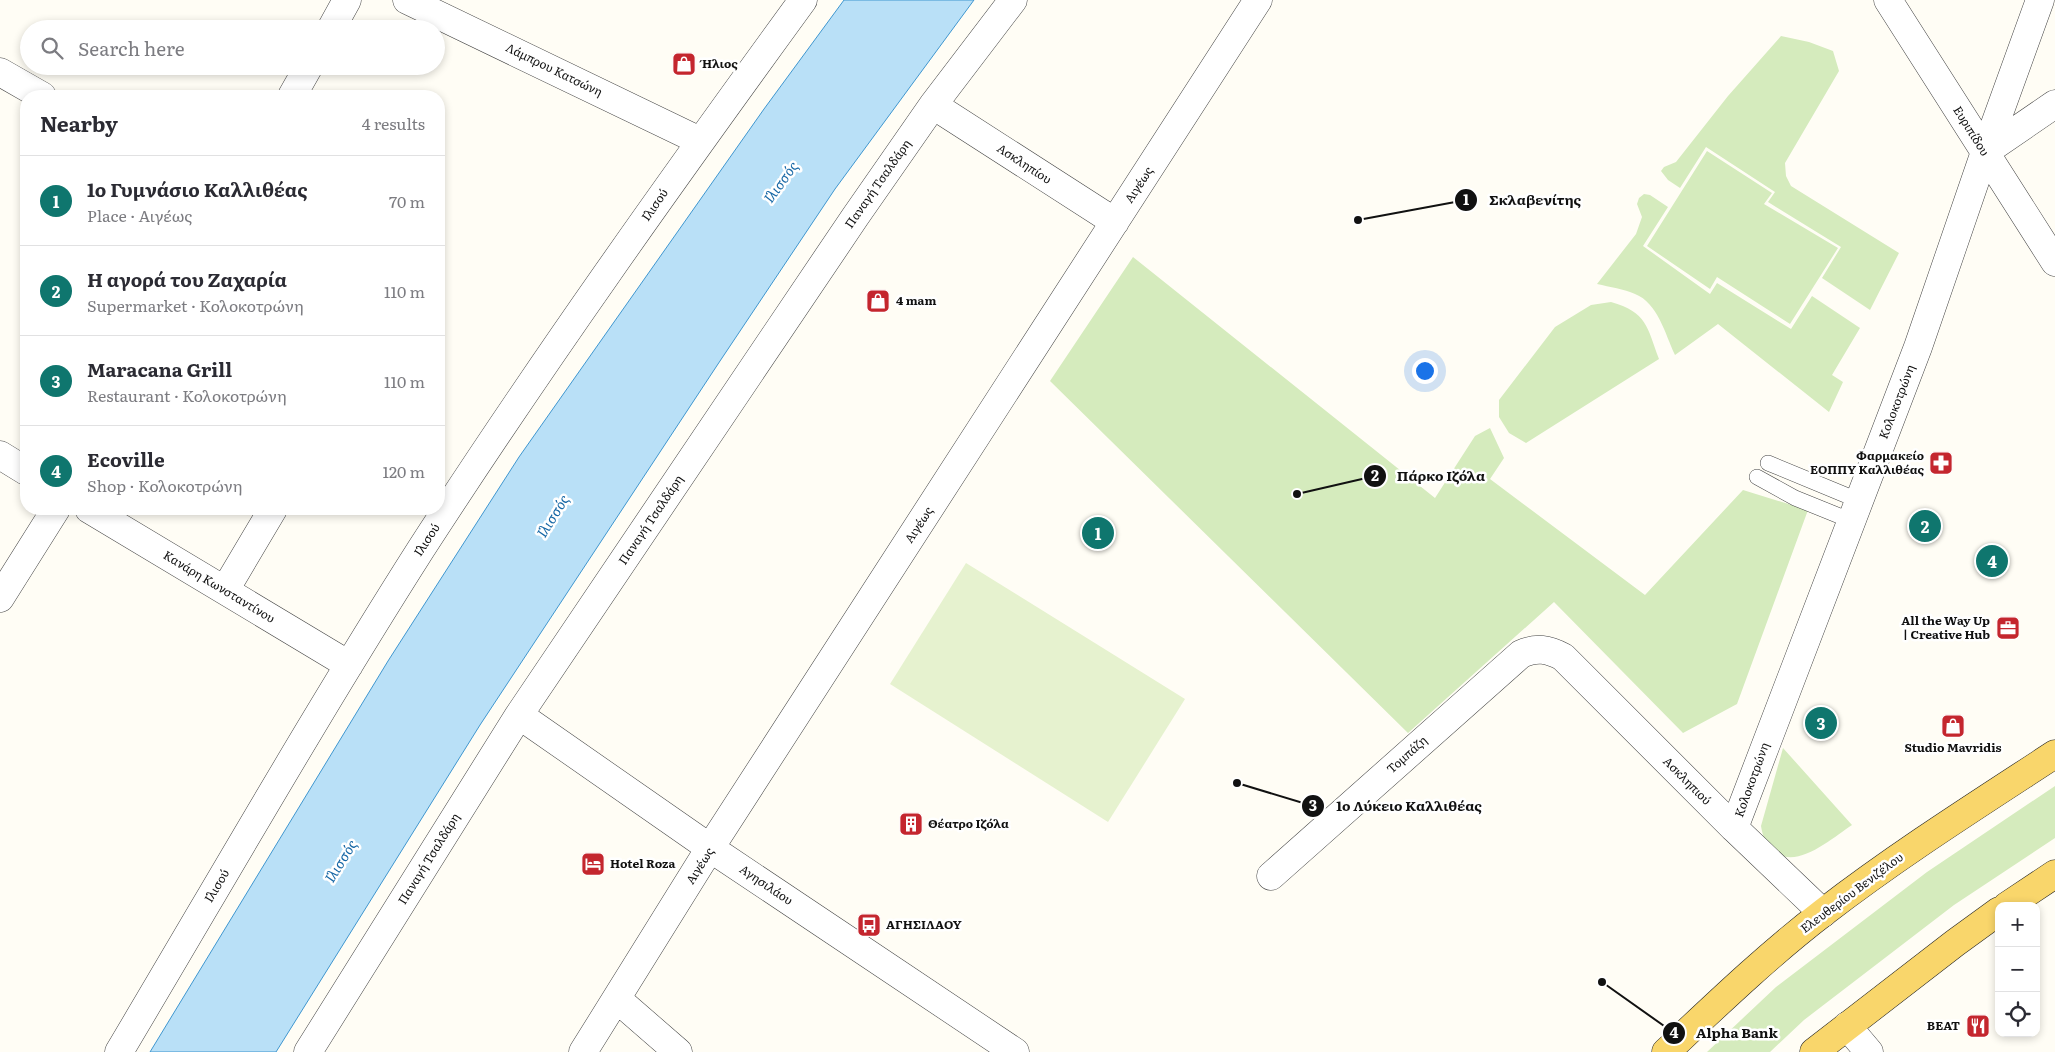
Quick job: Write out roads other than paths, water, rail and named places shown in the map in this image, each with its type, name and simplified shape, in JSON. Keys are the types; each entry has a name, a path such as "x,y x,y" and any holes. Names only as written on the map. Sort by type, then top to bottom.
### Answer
{"main road":[{"name":"Ελευθερίου Βενιζέλου","path":"1666,1052 1747,976 1823,913 1891,863 2055,754"},
{"path":"2013,902 2055,874"},
{"path":"1814,1052 1962,937 1995,914"}],"street":[{"path":"336,20 347,0"},
{"name":"Λάμπρου Κατσώνη","path":"407,0 700,141"},
{"name":"Ιλισού","path":"445,513 510,414 700,141 803,0"},
{"name":"Παναγή Τσαλδάρη","path":"308,1052 519,715 855,217 933,105 1013,0"},
{"name":"Αιγέως","path":"582,1052 710,848 1258,0"},
{"name":"Ευριπίδου","path":"1888,0 2055,262"},
{"name":"Κολοκοτρώνη","path":"1734,828 1918,347 2040,0"},
{"path":"0,72 32,90"},
{"path":"296,90 305,75"},
{"path":"1985,152 2055,104"},
{"name":"Ασκληπίου","path":"933,105 1115,222"},
{"path":"0,455 20,467"},
{"path":"0,598 52,515"},
{"name":"Κανάρη Κωνσταντίνου","path":"99,515 349,665"},
{"path":"225,590 270,515"},
{"name":"Ιλισού","path":"119,1052 349,665 444,515"},
{"name":"Τομπάζη","path":"1270,876 1521,654 1533,649 1550,650"},
{"name":"Ασκληπιού","path":"1550,650 1563,657 1734,828 1823,913"},
{"name":"Αγησιλάου","path":"519,715 710,848 1015,1052"},
{"path":"617,999 678,1052"},
{"path":"1847,1026 1869,1052"}],"lane":[{"path":"1768,463 1856,511"},
{"path":"1757,477 1795,498 1856,511"}],"water":[{"name":"Ιλισσός","path":"844,0 974,0 835,189 718,364 480,725 276,1052 150,1052 388,661 519,457 764,109"}],"place":[{"name":"Ήλιος","path":"684,64"},
{"name":"Σκλαβενίτης","path":"1358,220"},
{"name":"4 mam","path":"878,301"},
{"name":"Φαρμακείο ΕΟΠΠΥ Καλλιθέας","path":"1941,463"},
{"name":"Πάρκο Ιζόλα","path":"1297,494"},
{"name":"Η αγορά του Ζαχαρία","path":"1925,526"},
{"name":"1ο Γυμνάσιο Καλλιθέας","path":"1098,533"},
{"name":"Ecoville","path":"1992,561"},
{"name":"All the Way Up | Creative Hub","path":"2008,628"},
{"name":"Maracana Grill","path":"1821,723"},
{"name":"Studio Mavridis","path":"1953,726"},
{"name":"1ο Λύκειο Καλλιθέας","path":"1237,783"},
{"name":"Θέατρο Ιζόλα","path":"911,824"},
{"name":"Hotel Roza","path":"593,864"},
{"name":"ΑΓΗΣΙΛΑΟΥ","path":"869,925"},
{"name":"Alpha Bank","path":"1602,982"},
{"name":"ΒΕΑΤ","path":"1978,1026"}]}
